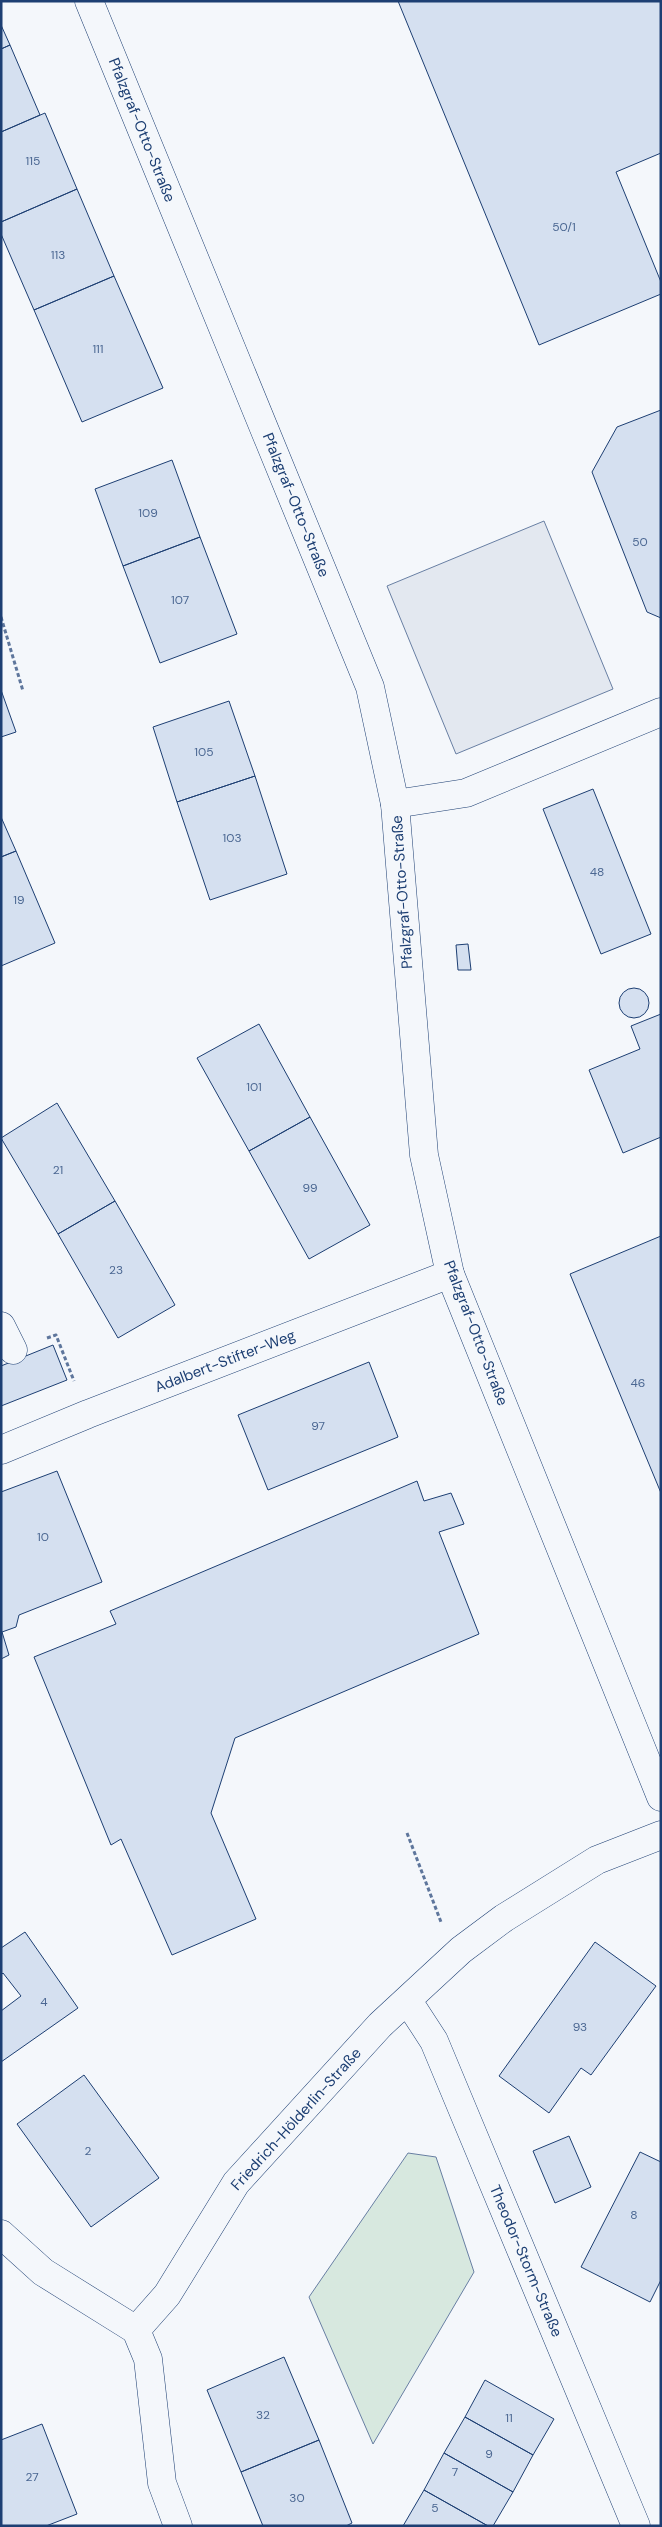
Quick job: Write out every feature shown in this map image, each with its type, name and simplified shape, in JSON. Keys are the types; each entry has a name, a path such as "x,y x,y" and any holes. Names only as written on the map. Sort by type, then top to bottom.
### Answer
{"street":[{"name":"Pfalzgraf-Otto-Straße","path":"89,1 370,687 395,804 424,1155 450,1274 661,1797"},
{"path":"395,804 466,793 661,712"},
{"name":"Adalbert-Stifter-Weg","path":"1,1450 88,1414 450,1274"},
{"path":"1,1326 14,1350"},
{"name":"Friedrich-Hölderlin-Straße","path":"136,2330 167,2295 236,2183 380,2025 462,1950 504,1918 596,1860 661,1835"},
{"name":"Theodor-Storm-Straße","path":"408,2000 434,2041 636,2526"},
{"path":"1,2234 43,2272 136,2330 148,2359 162,2483 178,2526"}],"path":[{"path":"1,617 23,691"},
{"path":"14,1350 56,1335 88,1414"},
{"path":"407,1832 424,1883 443,1925"}],"shaded area":[{"path":"544,521 613,689 456,754 387,586"},
{"path":"408,2153 436,2157 474,2272 373,2444 309,2297"}],"building":[{"path":"398,1 661,1 661,153 616,172 661,282 661,294 539,345"},
{"path":"1,25 10,45 1,49"},
{"path":"10,45 40,115 1,132 1,49"},
{"path":"45,113 77,189 1,222 1,132"},
{"path":"77,189 114,276 34,310 1,234 1,222"},
{"path":"114,276 163,388 82,422 34,310"},
{"path":"661,410 661,618 647,612 592,472 617,427"},
{"path":"172,460 200,537 123,566 95,489"},
{"path":"200,537 237,634 160,663 123,566"},
{"path":"1,690 16,732 1,737"},
{"path":"229,701 255,776 177,802 153,727"},
{"path":"255,776 287,874 210,900 177,802"},
{"path":"593,789 651,934 601,954 543,809"},
{"path":"1,817 16,851 1,857"},
{"path":"16,851 55,943 1,966 1,857"},
{"path":"468,944 471,970 458,970 456,945"},
{"path":"634,988 645,992 649,1003 645,1014 634,1018 623,1014 619,1003 623,992"},
{"path":"661,1014 661,1137 623,1153 589,1070 640,1049 631,1026"},
{"path":"259,1024 310,1117 249,1151 197,1058"},
{"path":"57,1103 115,1201 58,1234 1,1138"},
{"path":"310,1117 370,1225 309,1259 249,1151"},
{"path":"115,1201 175,1305 118,1338 58,1234"},
{"path":"661,1236 661,1493 570,1274"},
{"path":"53,1345 67,1380 1,1406 1,1366"},
{"path":"369,1362 398,1437 268,1490 238,1415"},
{"path":"57,1471 102,1582 19,1615 16,1627 2,1632 9,1655 1,1659 1,1492"},
{"path":"417,1481 424,1501 451,1493 464,1524 439,1532 479,1634 235,1738 211,1813 256,1919 172,1955 121,1839 111,1845 34,1657 116,1624 110,1611"},
{"path":"25,1932 78,2008 1,2062 1,2011 21,1996 3,1973 1,1975 1,1948"},
{"path":"595,1942 656,1986 591,2075 581,2068 549,2113 499,2076"},
{"path":"84,2075 159,2178 91,2227 17,2124"},
{"path":"569,2136 591,2187 555,2203 533,2151"},
{"path":"640,2152 661,2162 661,2280 650,2302 581,2267"},
{"path":"284,2357 319,2440 241,2472 207,2390"},
{"path":"485,2380 554,2419 533,2455 465,2417"},
{"path":"465,2417 533,2455 513,2492 444,2453"},
{"path":"42,2424 77,2514 46,2526 1,2526 1,2440"},
{"path":"319,2440 352,2523 346,2526 263,2526 241,2472"},
{"path":"444,2453 513,2492 493,2526 488,2526 424,2490"},
{"path":"424,2490 488,2526 403,2526"}]}
